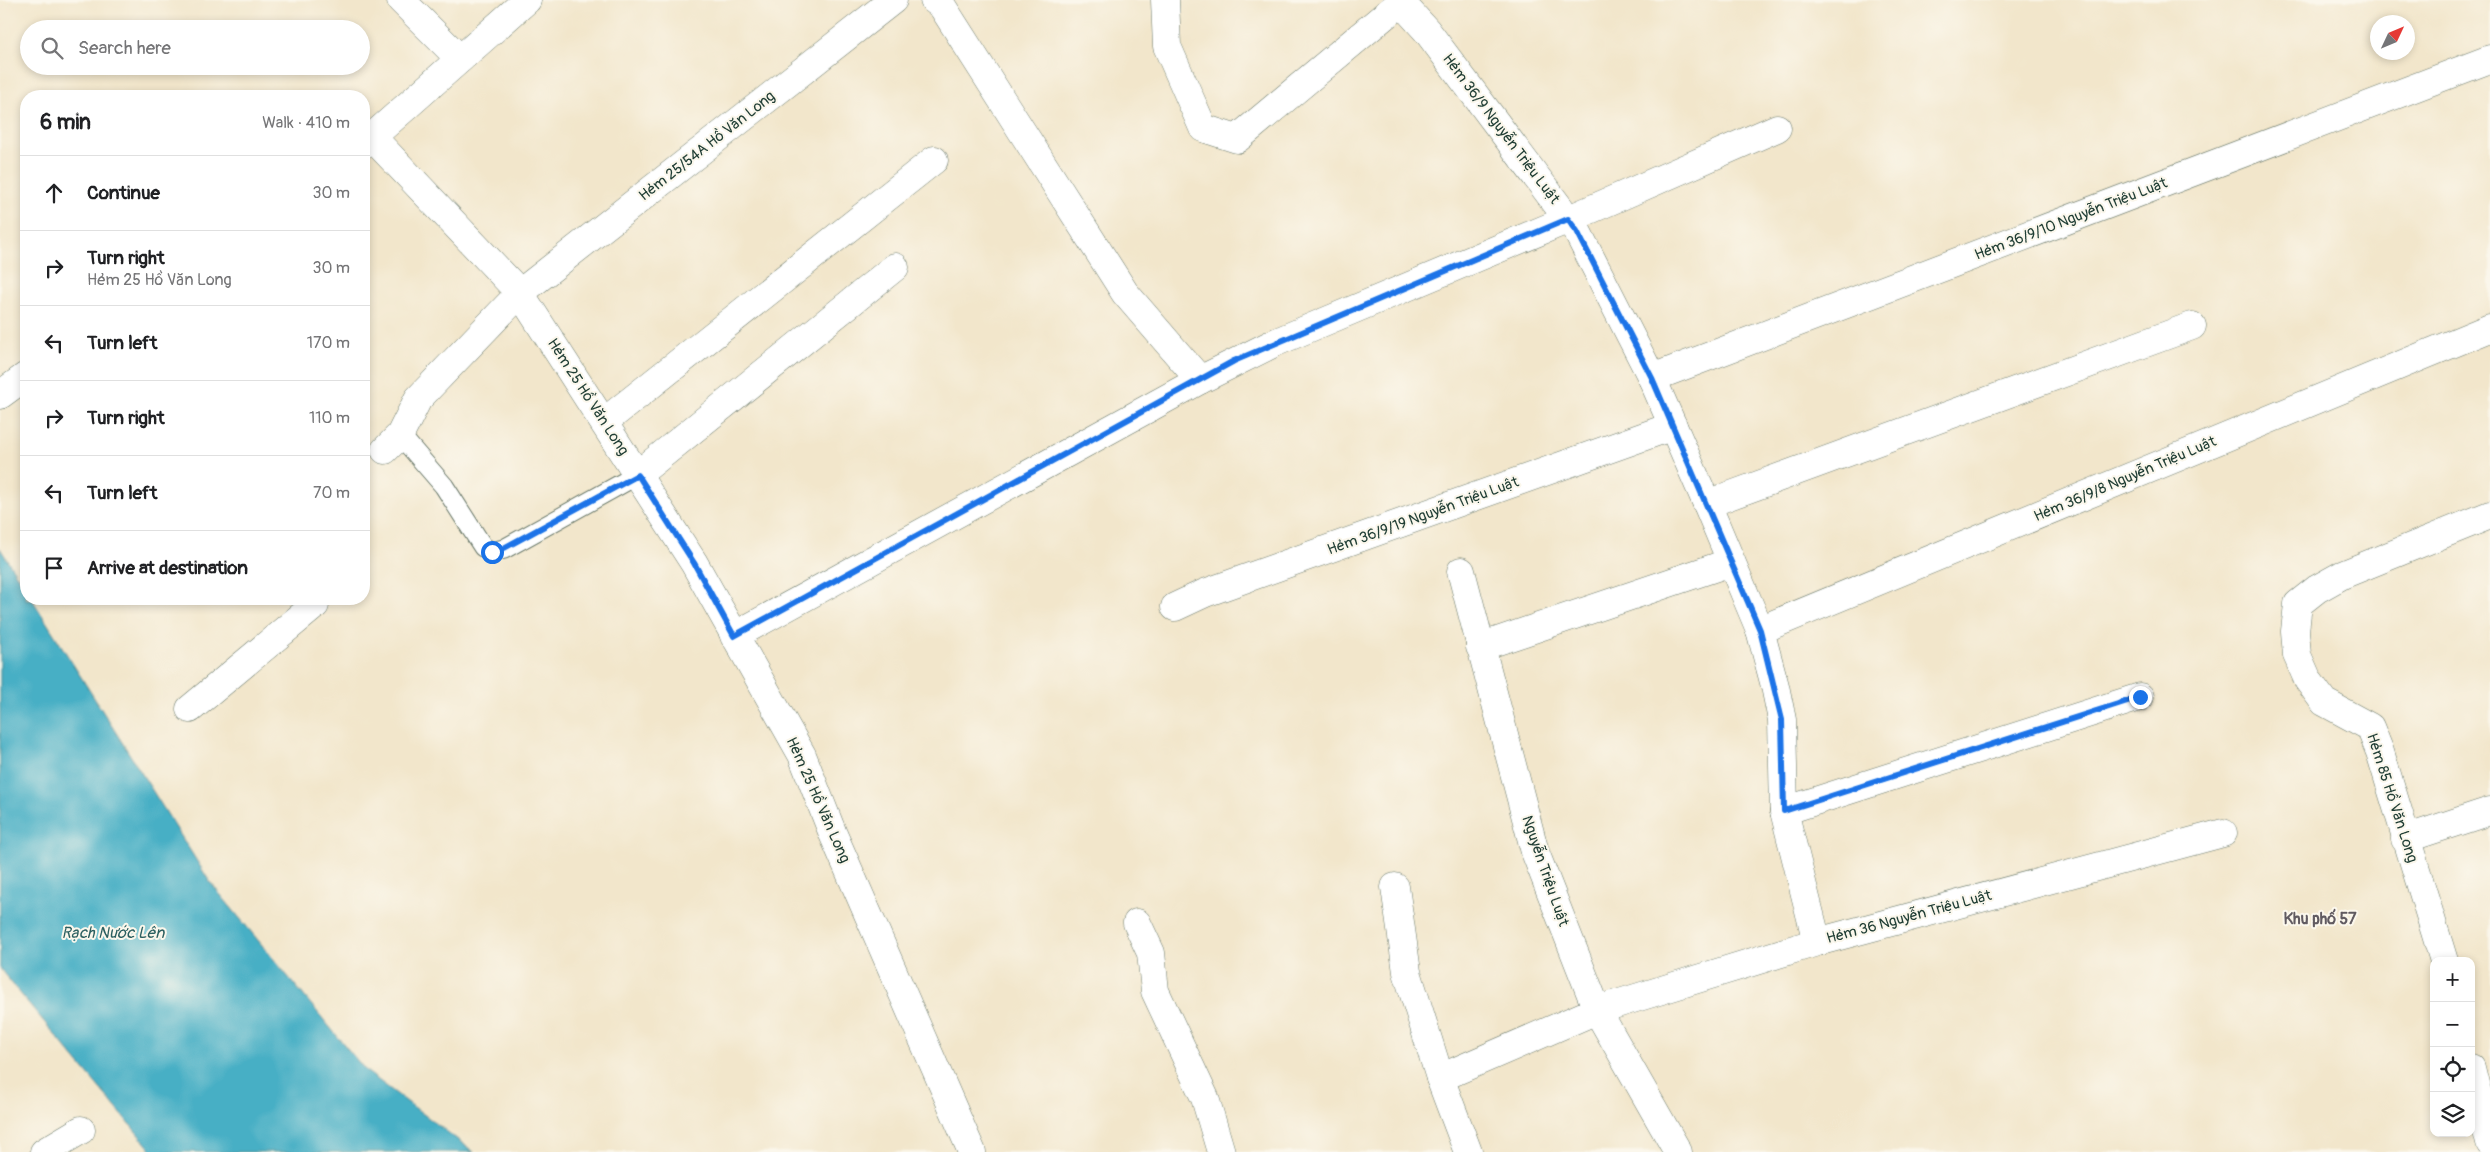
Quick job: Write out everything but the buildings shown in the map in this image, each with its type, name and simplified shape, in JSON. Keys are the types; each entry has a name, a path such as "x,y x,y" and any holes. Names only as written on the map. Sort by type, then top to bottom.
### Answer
{"street":[{"path":"401,0 460,59"},
{"path":"370,138 527,0"},
{"name":"Hẻm 25/54A Hồ Văn Long","path":"392,442 418,399 520,293 893,0"},
{"path":"934,0 942,6 1017,121 1125,293 1200,380"},
{"path":"1165,0 1168,46 1203,128 1237,139 1400,1"},
{"name":"Hẻm 36/9 Nguyễn Triệu Luật","path":"1400,1 1427,31 1577,231 1652,378 1760,630 1782,720 1784,811 1817,942"},
{"name":"Hẻm 36/9/10 Nguyễn Triệu Luật","path":"1652,378 2490,59"},
{"path":"734,636 1200,380 1274,342 1568,219 1777,128"},
{"name":"Hẻm 25 Hồ Văn Long","path":"370,142 520,293 694,563 802,756 833,834 972,1152"},
{"path":"604,422 934,160"},
{"path":"638,475 895,267"},
{"path":"1707,504 2192,326"},
{"name":"Hẻm 36/9/8 Nguyễn Triệu Luật","path":"1760,630 2490,328"},
{"path":"0,395 20,380"},
{"name":"Hẻm 36/9/19 Nguyễn Triệu Luật","path":"1175,607 1205,593 1673,426"},
{"name":"Hẻm 85 Hồ Văn Long","path":"2443,957 2405,839 2380,752 2370,727 2324,702 2308,680 2297,655 2295,631 2298,604 2318,589 2342,575 2490,515"},
{"path":"1480,647 1730,562"},
{"name":"Nguyễn Triệu Luật","path":"1461,571 1535,852 1597,1010 1678,1152"},
{"path":"190,709 315,605"},
{"path":"1784,811 2140,697"},
{"path":"2405,839 2490,811"},
{"name":"Hẻm 36 Nguyễn Triệu Luật","path":"1440,1078 1597,1010 1817,942 2223,833"},
{"path":"1396,887 1408,972 1440,1078 1468,1152"},
{"path":"1137,923 1151,952 1155,991 1205,1098 1221,1152"},
{"path":"2475,1084 2490,1143"},
{"path":"44,1152 81,1130"}],"lane":[{"path":"392,442 444,486 483,548 492,552 504,548 638,475"}],"water":[{"name":"Rạch Nước Lên","path":"0,548 20,580 20,605 36,605 210,882 366,1071 474,1152 153,1152 0,968"}],"district":[{"name":"Khu phố 57","path":"2320,919"}],"route":[{"path":"492,552 504,548 638,475 694,563 734,636 1234,361 1274,342 1568,219 1577,231 1652,378 1760,630 1782,720 1784,811 2140,697"}]}
